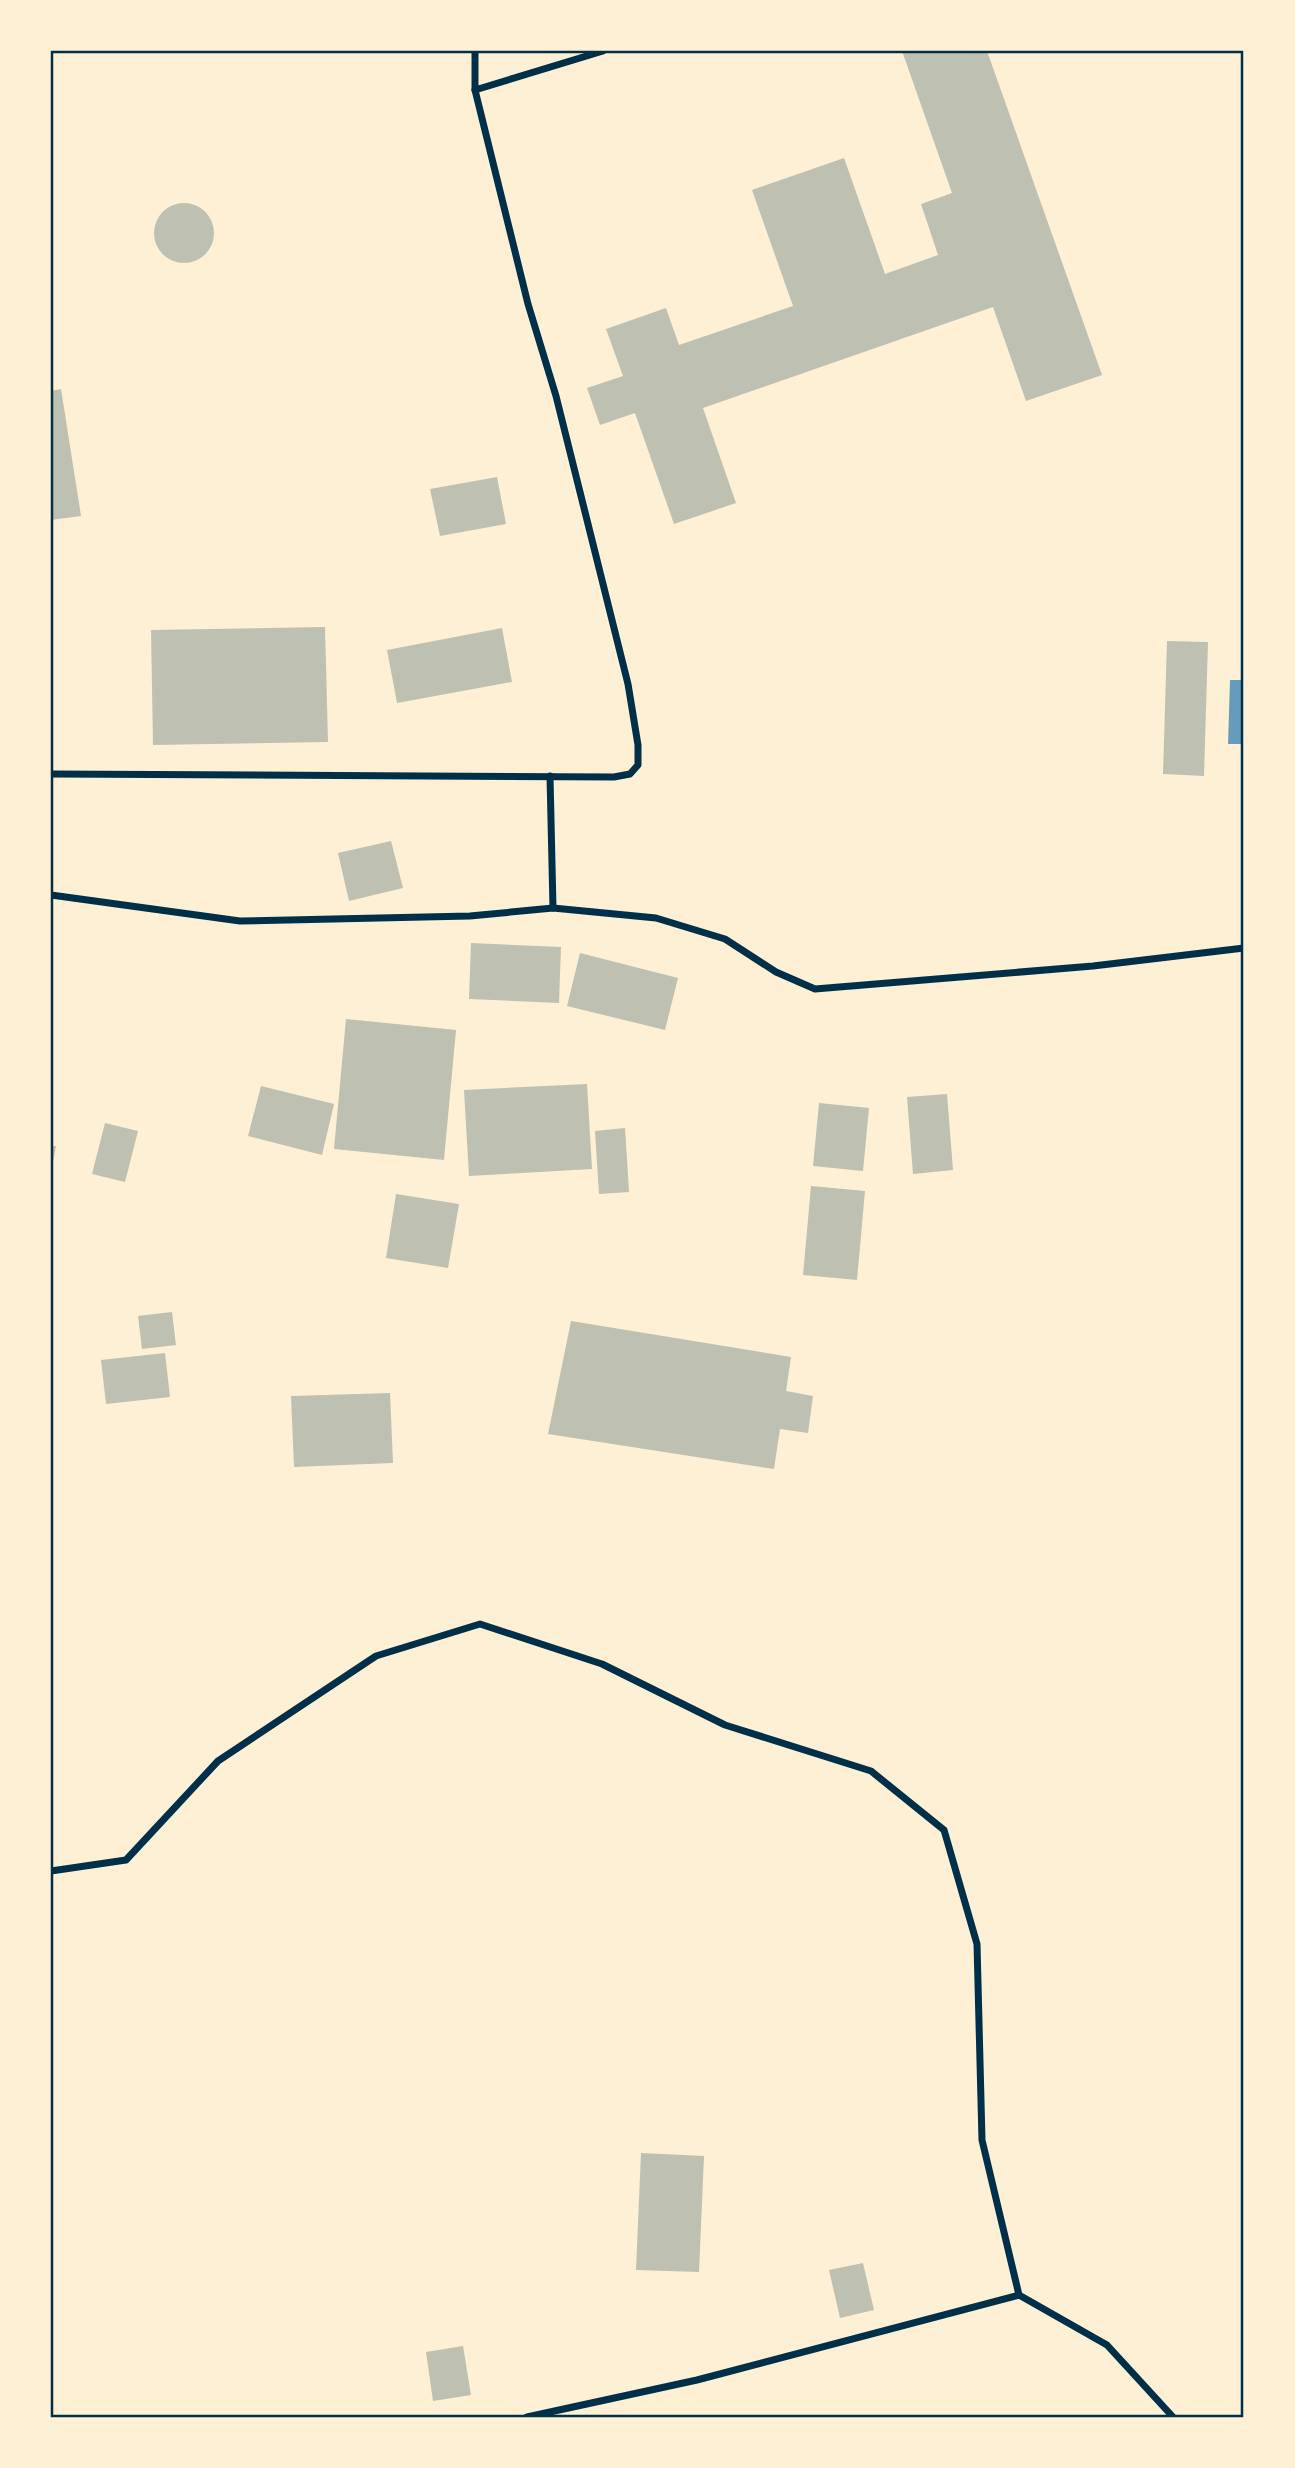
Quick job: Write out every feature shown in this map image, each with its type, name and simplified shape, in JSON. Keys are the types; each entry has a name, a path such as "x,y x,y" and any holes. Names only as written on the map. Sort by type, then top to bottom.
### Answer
{"street":[{"path":"51,774 614,777 630,774 638,765 638,745 625,671 556,396 528,304 475,90 475,51"},
{"path":"475,90 603,51"},
{"path":"550,776 553,908"},
{"path":"51,895 240,921 470,916 553,908 656,918 725,939 776,972 815,989 1093,967 1244,948"},
{"path":"51,1871 126,1860 218,1761 376,1656 480,1624 602,1664 725,1725 872,1771 944,1830 977,1944 982,2140 1019,2295"},
{"path":"527,2417 697,2380 1019,2295 1107,2344 1173,2417"}],"water":[{"path":"1230,680 1244,680 1244,744 1228,744"}],"building":[{"path":"902,51 987,51 1102,375 1026,401 993,307 703,408 736,503 674,524 635,413 600,425 587,388 623,376 606,329 666,308 679,345 793,306 752,190 844,158 885,274 938,255 921,204 952,193"},
{"path":"178,203 190,203 209,216 214,233 212,245 201,258 190,263 178,263 159,250 154,239 154,227 167,208"},
{"path":"61,389 81,516 51,520 51,391"},
{"path":"497,477 506,524 440,536 430,489"},
{"path":"325,627 328,742 153,745 151,630"},
{"path":"502,628 512,682 397,703 387,650"},
{"path":"1167,641 1208,642 1204,776 1163,774"},
{"path":"391,841 403,888 349,901 338,853"},
{"path":"471,943 561,947 559,1003 469,999"},
{"path":"580,953 678,978 665,1030 567,1006"},
{"path":"346,1019 456,1030 444,1160 334,1149"},
{"path":"587,1084 592,1169 469,1176 464,1090"},
{"path":"261,1086 334,1104 322,1155 248,1136"},
{"path":"947,1094 953,1170 913,1174 907,1097"},
{"path":"819,1103 869,1108 863,1171 813,1166"},
{"path":"105,1123 138,1131 125,1182 92,1174"},
{"path":"625,1128 629,1192 599,1194 595,1131"},
{"path":"51,1146 56,1146 52,1168 51,1168"},
{"path":"811,1186 865,1191 857,1280 803,1275"},
{"path":"396,1194 459,1204 448,1268 386,1258"},
{"path":"172,1312 176,1345 142,1349 138,1316"},
{"path":"571,1321 791,1357 786,1391 813,1396 808,1433 780,1429 774,1469 548,1434"},
{"path":"165,1353 170,1397 106,1404 101,1360"},
{"path":"390,1393 393,1463 294,1467 291,1396"},
{"path":"641,2153 704,2156 699,2272 636,2270"},
{"path":"863,2263 874,2310 840,2318 829,2270"},
{"path":"463,2346 471,2395 433,2401 426,2352"}]}
